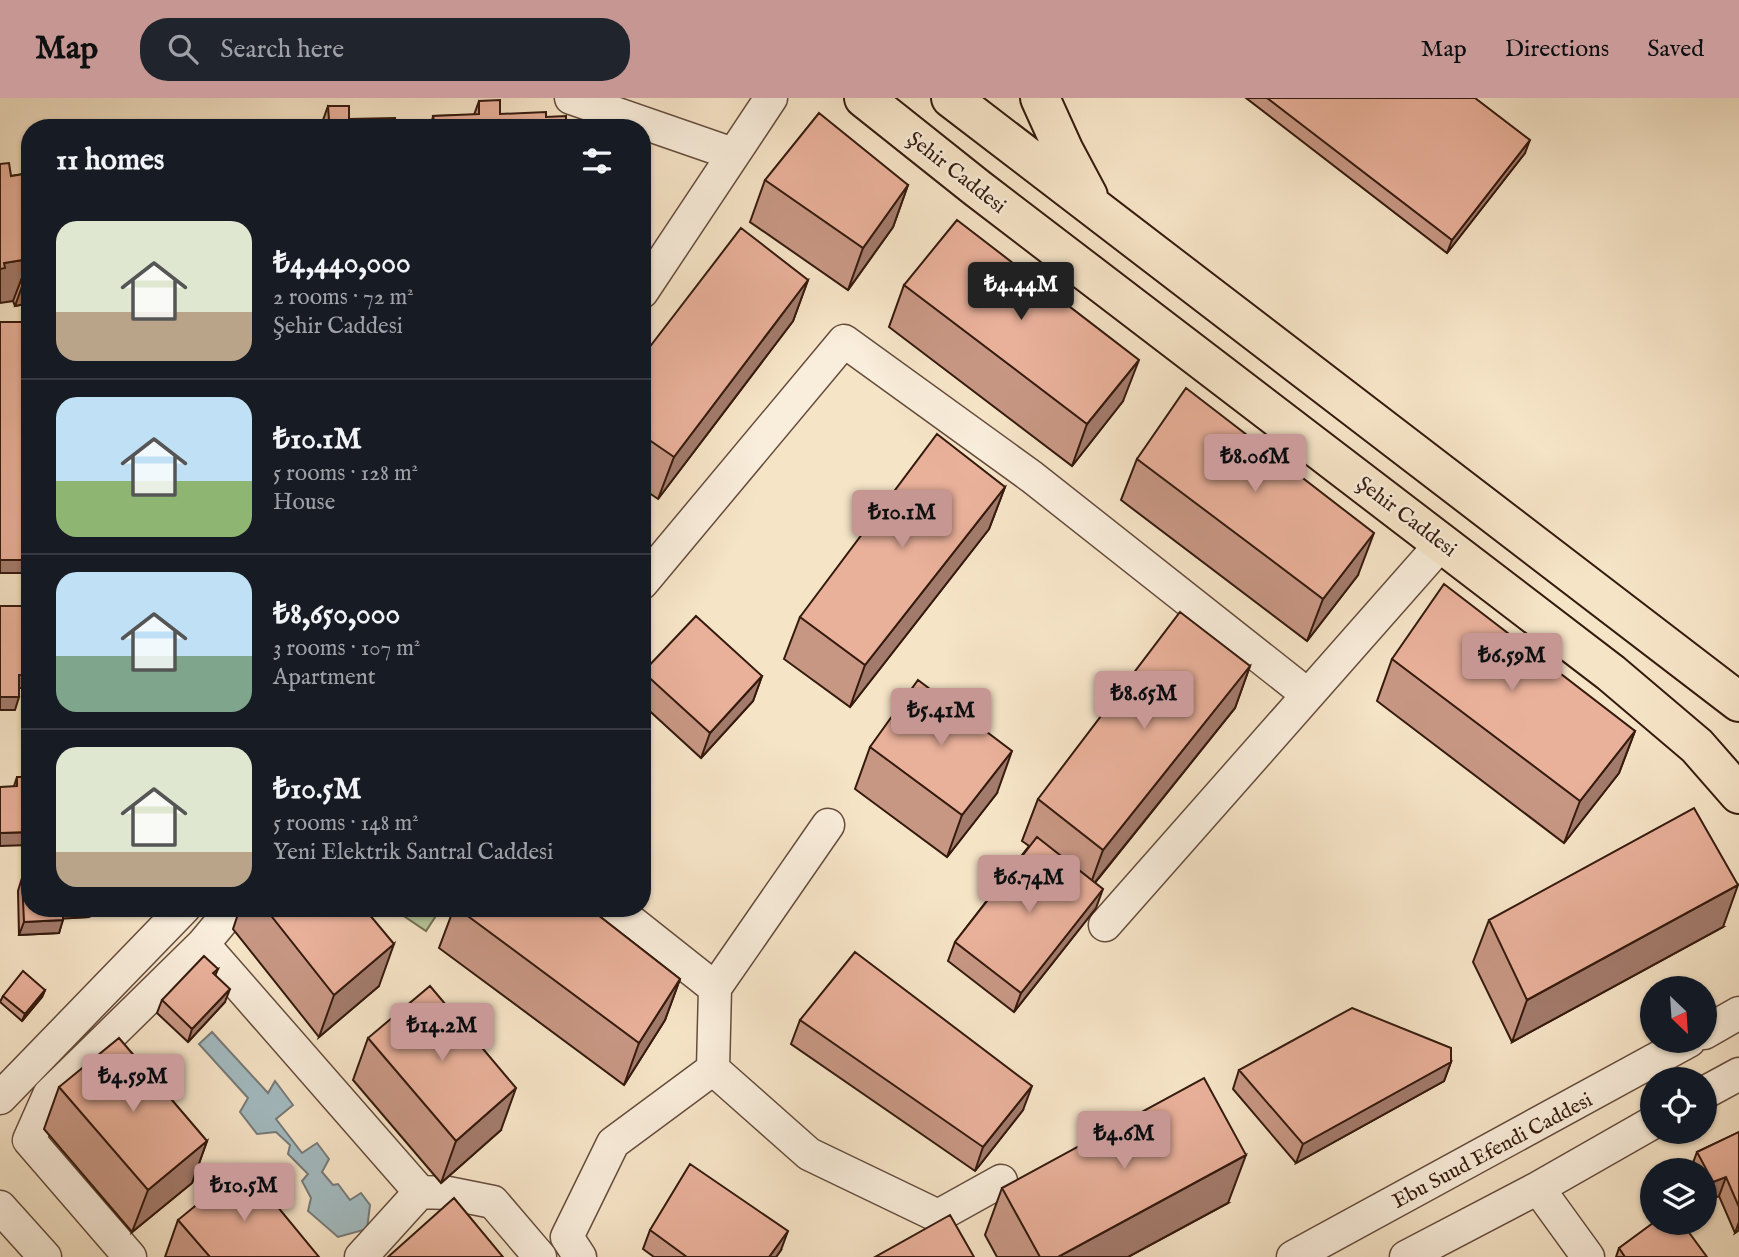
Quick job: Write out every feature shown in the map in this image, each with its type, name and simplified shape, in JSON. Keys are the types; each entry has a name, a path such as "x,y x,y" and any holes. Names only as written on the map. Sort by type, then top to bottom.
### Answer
{"main road":[{"name":"Şehir Caddesi","path":"864,98 977,188 1611,673 1697,746 1739,794"},
{"path":"951,98 1739,702"},
{"path":"1040,98 1094,207"}],"street":[{"path":"572,98 632,119"},
{"path":"651,278 771,98"},
{"path":"651,125 733,154"},
{"path":"651,572 844,341 1032,477 1308,695"},
{"path":"1105,925 1441,543"},
{"path":"828,825 715,988 713,1069 809,1154 938,1216 1001,1181"},
{"path":"0,1098 175,917"},
{"path":"130,1257 29,1140 49,1096 203,944 226,917"},
{"path":"625,917 715,988"},
{"path":"203,944 420,1192 448,1193 493,1202 540,1257"},
{"path":"1717,1025 1739,1013"},
{"name":"Ebu Suud Efendi Caddesi","path":"1293,1257 1665,1054"},
{"path":"580,1257 567,1237 613,1143 713,1069"},
{"path":"1717,1086 1739,1074"},
{"path":"1406,1257 1538,1188 1640,1130"},
{"path":"1538,1188 1588,1257"},
{"path":"360,1257 420,1192"},
{"path":"0,1207 44,1257"}],"green space":[{"path":"405,917 435,917 426,931"}],"water":[{"path":"212,1032 268,1093 275,1081 293,1105 276,1119 302,1153 317,1143 329,1159 322,1172 333,1185 338,1184 350,1200 361,1193 370,1205 367,1229 338,1237 308,1211 311,1198 302,1181 308,1174 288,1154 290,1145 276,1132 257,1134 240,1112 248,1098 199,1044"}],"building":[{"path":"1267,98 1475,98 1530,140 1452,240"},
{"path":"500,100 500,114 546,112 546,117 566,116 566,119 434,119 433,116 479,114 479,101"},
{"path":"328,106 349,106 349,119 329,119"},
{"path":"819,113 908,185 863,248 765,180"},
{"path":"9,163 11,176 21,174 21,260 4,263 5,268 0,269 0,164"},
{"path":"957,220 1139,360 1087,424 904,285"},
{"path":"741,228 808,280 674,457 651,441 651,345"},
{"path":"0,322 21,322 21,560 0,560"},
{"path":"1186,388 1374,533 1323,599 1137,459"},
{"path":"937,434 1005,487 865,665 800,617"},
{"path":"1444,584 1635,731 1580,801 1392,659"},
{"path":"0,606 21,606 19,697 0,697"},
{"path":"1180,612 1250,666 1103,850 1038,799"},
{"path":"696,616 762,676 710,733 651,679 651,664"},
{"path":"918,680 1012,751 962,815 870,747"},
{"path":"17,777 21,777 21,832 0,833 0,787 17,786"},
{"path":"1694,808 1738,885 1527,1000 1489,920"},
{"path":"1037,837 1103,889 1021,993 955,942"},
{"path":"24,917 63,917 63,920 24,922"},
{"path":"272,917 372,917 394,944 334,995"},
{"path":"469,917 601,917 680,979 639,1043"},
{"path":"855,952 1032,1086 983,1147 800,1020"},
{"path":"204,956 218,969 213,973 230,989 192,1029 162,1000"},
{"path":"23,971 45,990 25,1014 3,996"},
{"path":"430,986 516,1088 456,1141 368,1038"},
{"path":"1352,1008 1451,1048 1451,1062 1303,1144 1239,1070"},
{"path":"119,1038 207,1141 148,1190 59,1087"},
{"path":"1204,1078 1246,1155 1058,1257 1040,1257 1002,1188"},
{"path":"1739,1132 1739,1207 1726,1177 1717,1180 1717,1158 1700,1158 1697,1152"},
{"path":"690,1164 788,1231 769,1257 687,1257 650,1230"},
{"path":"244,1166 319,1257 210,1257 178,1220"},
{"path":"454,1198 503,1257 388,1257"},
{"path":"950,1215 974,1257 875,1257"},
{"path":"1640,1233 1640,1235 1691,1235 1707,1257 1625,1257 1619,1248"}]}
